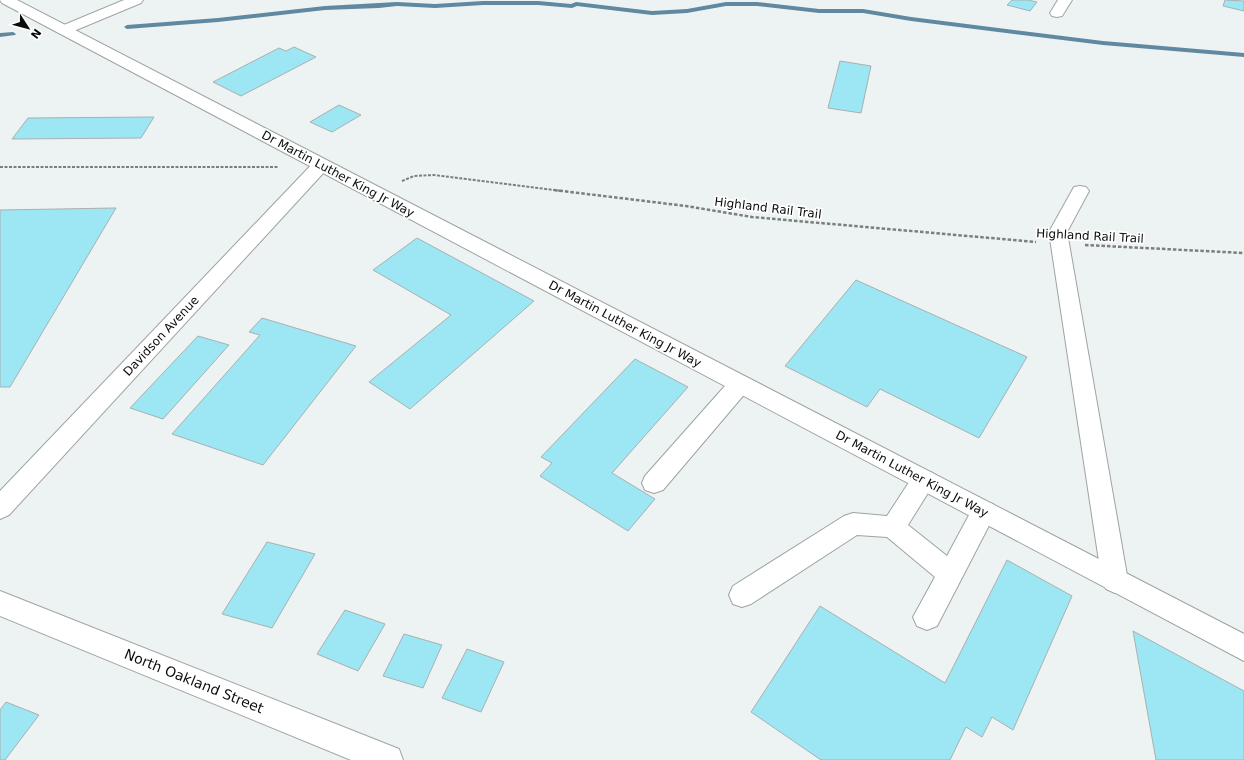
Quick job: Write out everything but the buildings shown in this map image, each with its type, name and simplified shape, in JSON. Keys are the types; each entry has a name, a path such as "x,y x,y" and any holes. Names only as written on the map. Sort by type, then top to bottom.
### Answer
{"main road":[{"name":"Dr Martin Luther King Jr Way","path":"7,0 1244,648"},
{"path":"64,30 136,0"},
{"path":"1057,13 1065,0"},
{"name":"Davidson Avenue","path":"0,508 313,160"},
{"path":"1080,191 1058,232 1115,580"},
{"path":"654,483 740,384"},
{"path":"893,528 924,480"},
{"path":"927,617 984,512"},
{"path":"742,595 853,524 893,528 950,574"},
{"name":"North Oakland Street","path":"0,603 388,760"}],"path":[{"path":"0,168 190,166 275,168 313,160"},
{"name":"Highland Rail Trail","path":"397,183 414,176 434,175 686,206 752,217 1060,244 1244,252"}],"waterway":[{"path":"127,27 218,20 325,8 397,4 435,6 483,3 538,3 572,6 576,4 652,13 687,11 726,4 757,4 819,11 863,11 911,19 1103,43 1244,55"},
{"path":"0,35 13,34"}]}
